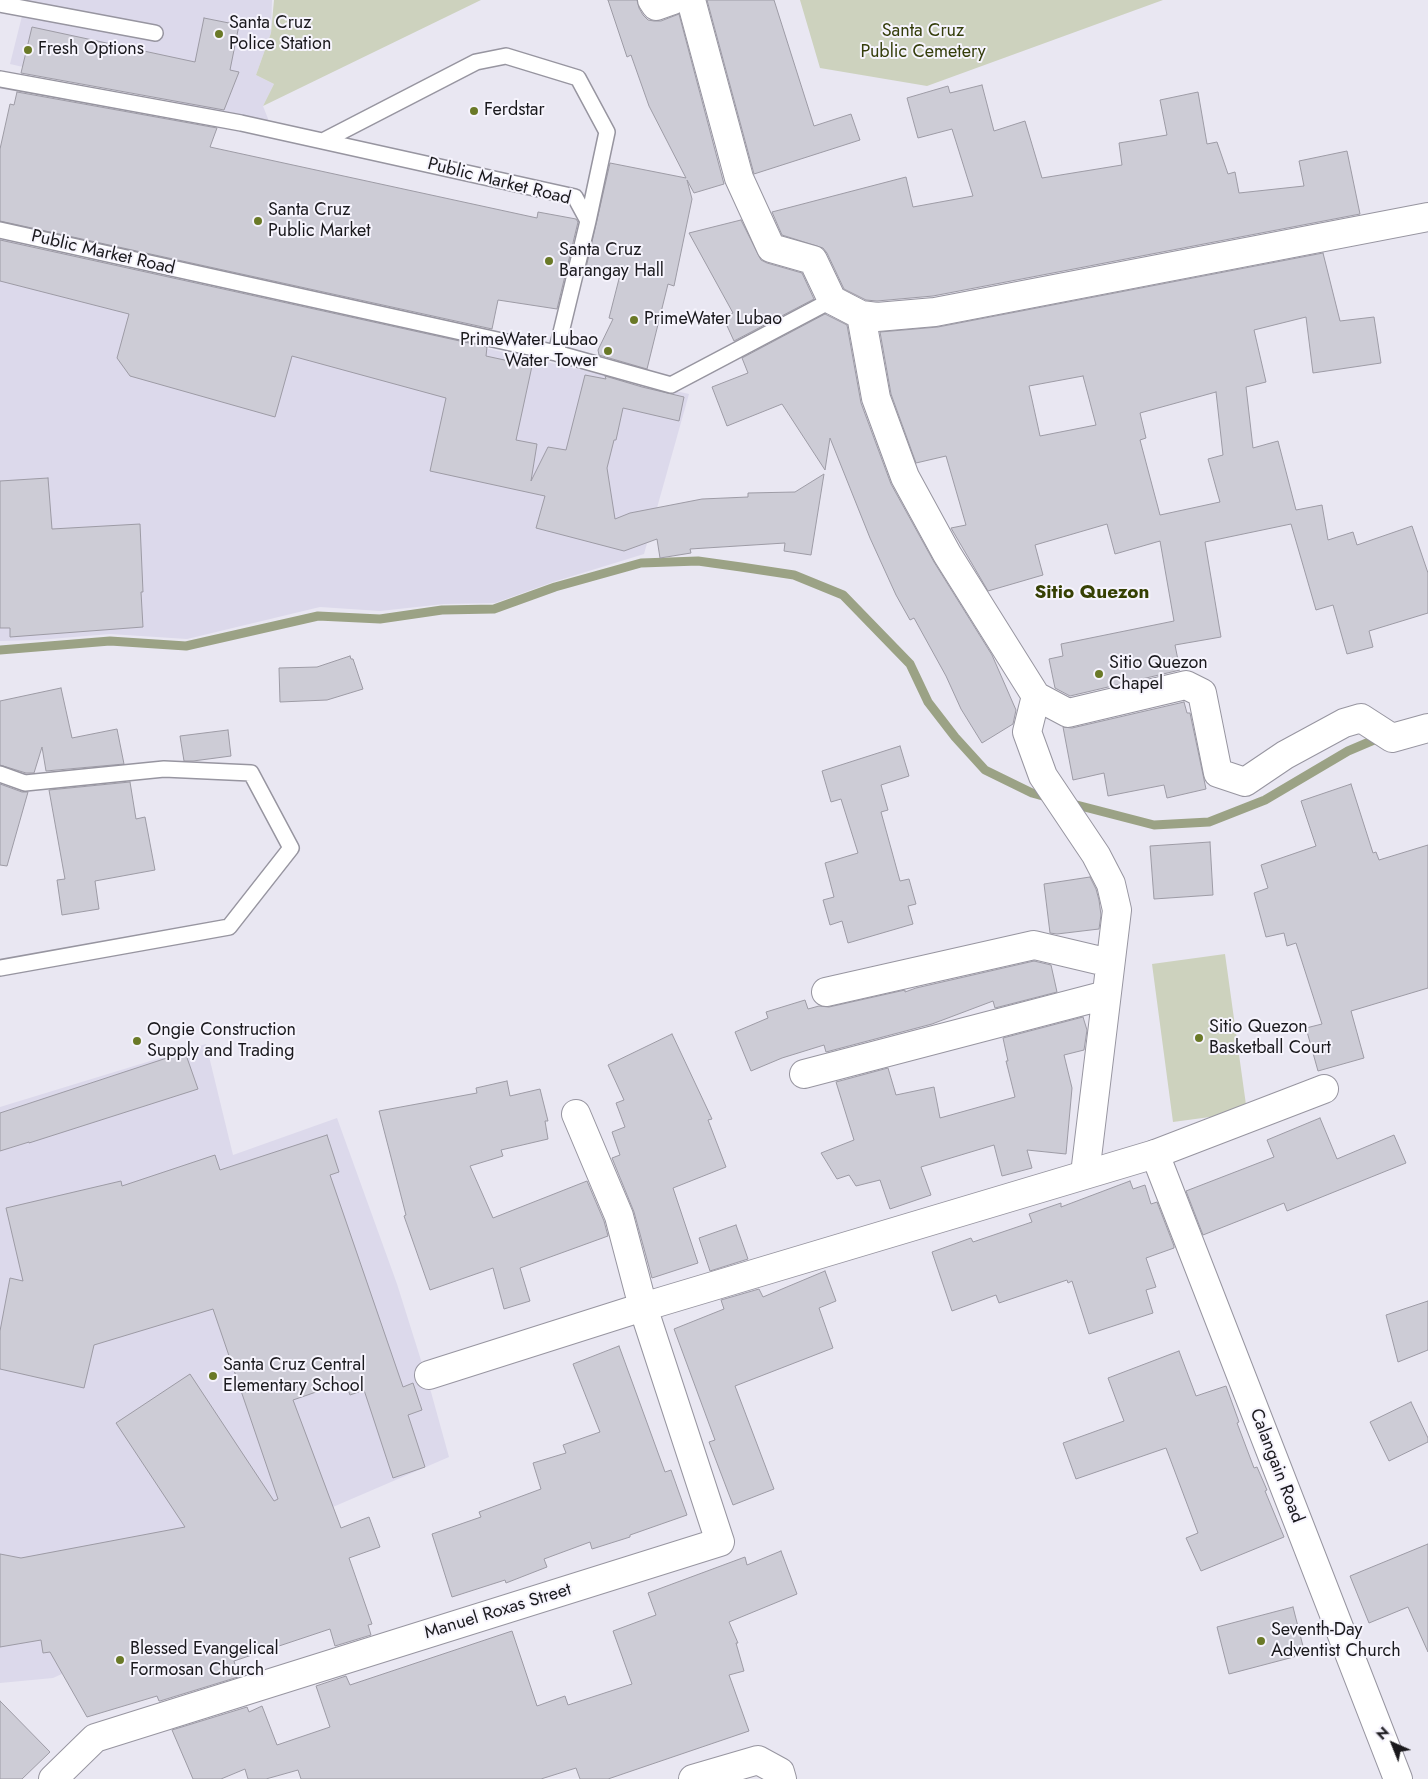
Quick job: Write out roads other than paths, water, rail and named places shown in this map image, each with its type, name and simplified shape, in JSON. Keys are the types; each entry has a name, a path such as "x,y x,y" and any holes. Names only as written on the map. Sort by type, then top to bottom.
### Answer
{"street":[{"path":"652,0 656,6 673,0"},
{"path":"691,0 739,178 772,248 814,260 832,300 862,315 877,317 935,312 1428,217"},
{"path":"862,315 876,398 905,476 946,554 1036,696 1068,713 1186,685 1202,693 1218,773 1245,782 1285,754 1344,723 1361,718 1392,738 1428,728"},
{"path":"1036,696 1028,732 1044,776 1096,855 1111,884 1117,910 1085,1174"},
{"path":"826,992 1034,945 1110,963"},
{"path":"804,1074 1106,994"},
{"path":"429,1375 644,1307 1155,1154 1324,1089"},
{"path":"576,1114 619,1216 644,1307"},
{"name":"Calangain Road","path":"1155,1154 1398,1779"},
{"name":"Manuel Roxas Street","path":"53,1779 95,1738 720,1542 644,1307"},
{"path":"693,1779 758,1760 780,1772 782,1779"}],"lane":[{"path":"0,4 155,33"},
{"path":"323,141 476,62 506,56 551,69 578,78 607,132 588,221"},
{"name":"Public Market Road","path":"0,78 242,123 575,197 588,221 556,353 0,230"},
{"path":"556,353 671,385 832,300"},
{"path":"0,774 25,783 164,769 251,774 291,848 229,927 0,968"}],"waterway":[{"path":"0,650 110,641 186,646 318,616 380,619 442,610 494,609 555,587 641,563 698,561 741,567 794,575 843,595 910,664 928,702 955,737 985,770 1032,793 1050,798"},
{"path":"1069,803 1154,825 1209,822 1265,800 1348,751 1381,737"}],"place":[{"name":"Santa Cruz Police Station","path":"219,34"},
{"name":"Fresh Options","path":"28,50"},
{"name":"Ferdstar","path":"474,111"},
{"name":"Santa Cruz Public Market","path":"258,221"},
{"name":"Santa Cruz Barangay Hall","path":"549,261"},
{"name":"PrimeWater Lubao","path":"634,320"},
{"name":"PrimeWater Lubao Water Tower","path":"608,351"},
{"name":"Sitio Quezon Chapel","path":"1099,674"},
{"name":"Sitio Quezon Basketball Court","path":"1199,1038"},
{"name":"Ongie Construction Supply and Trading","path":"137,1041"},
{"name":"Santa Cruz Central Elementary School","path":"213,1376"},
{"name":"Seventh-Day Adventist Church","path":"1261,1641"},
{"name":"Blessed Evangelical Formosan Church","path":"120,1660"}],"district":[{"name":"Sitio Quezon","path":"1092,593"}],"park label":[{"name":"Santa Cruz Public Cemetery","path":"923,42"}]}
